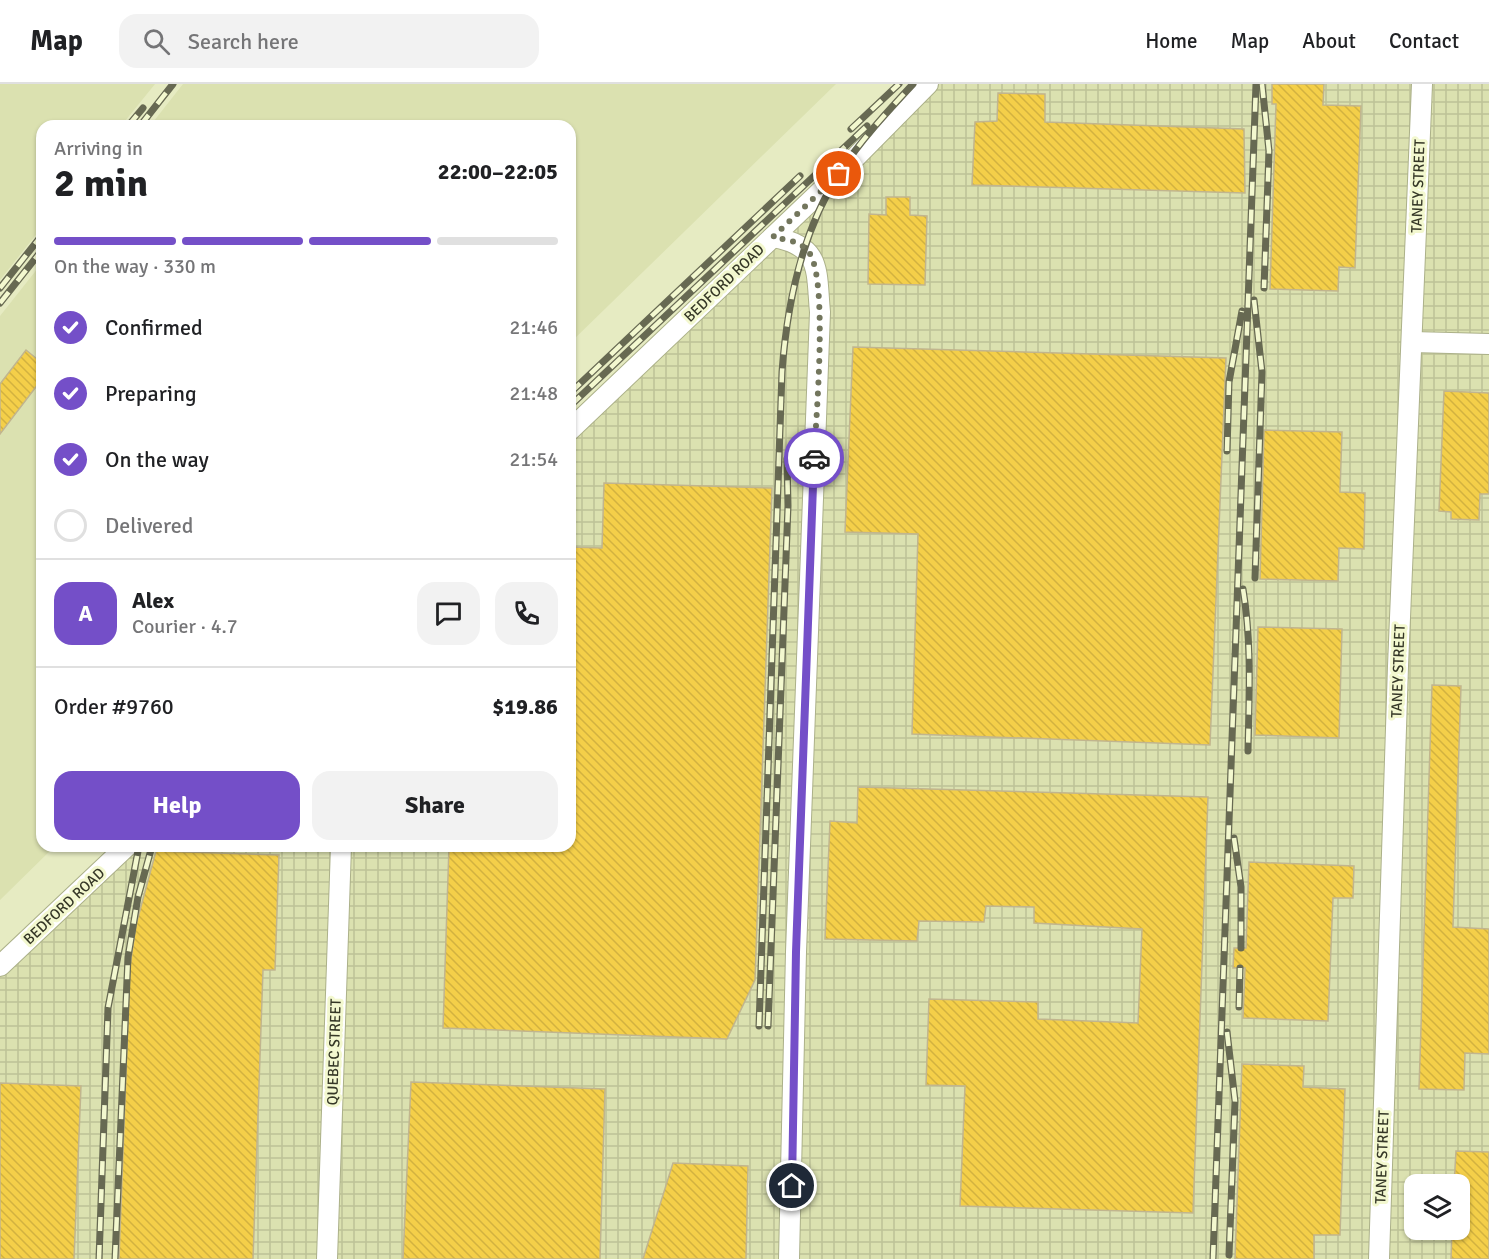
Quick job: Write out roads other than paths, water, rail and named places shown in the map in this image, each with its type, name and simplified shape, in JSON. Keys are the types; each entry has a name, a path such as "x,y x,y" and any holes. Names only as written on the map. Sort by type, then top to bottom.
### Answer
{"street":[{"name":"BEDFORD ROAD","path":"576,424 773,237 928,84"},
{"name":"TANEY STREET","path":"1379,1259 1398,666 1422,84"},
{"path":"773,237 800,244 809,254 814,266 820,312 796,952 789,1259"},
{"path":"1412,342 1489,344"},
{"name":"BEDFORD ROAD","path":"0,966 121,852"},
{"name":"QUEBEC STREET","path":"327,1259 341,852"}],"railway":[{"path":"145,120 173,84"},
{"path":"851,129 899,84"},
{"path":"759,1026 782,372 788,320 806,243 827,195 857,149 913,84"},
{"path":"1213,1259 1256,84"},
{"path":"1262,84 1269,151 1264,288"},
{"path":"133,120 143,108"},
{"path":"576,400 867,126"},
{"path":"576,387 800,176"},
{"path":"0,288 36,243"},
{"path":"0,303 36,258"},
{"path":"1254,300 1262,372 1255,578"},
{"path":"1227,451 1229,382 1242,311"},
{"path":"768,1026 788,506 787,459"},
{"path":"1243,589 1249,650 1248,751"},
{"path":"1234,838 1241,887 1241,948"},
{"path":"99,1259 108,1008 138,852"},
{"path":"115,1259 128,957 138,897 150,852"},
{"path":"1239,1007 1240,968"},
{"path":"1227,1032 1235,1101 1229,1255"}]}
